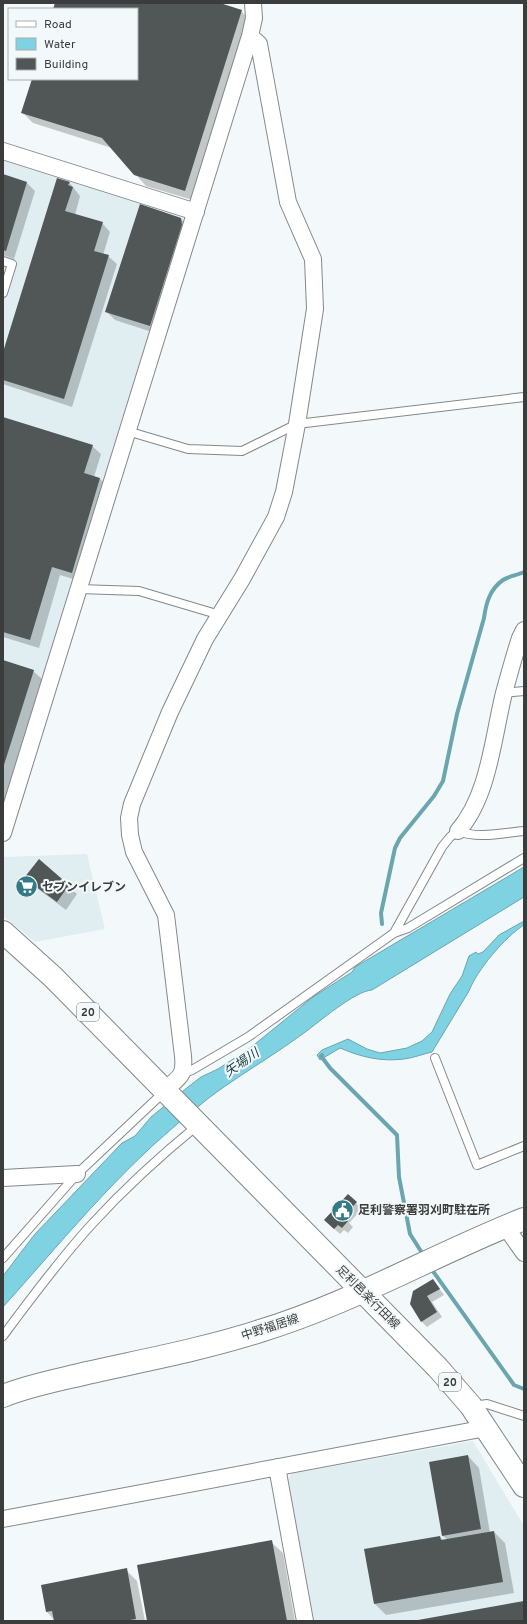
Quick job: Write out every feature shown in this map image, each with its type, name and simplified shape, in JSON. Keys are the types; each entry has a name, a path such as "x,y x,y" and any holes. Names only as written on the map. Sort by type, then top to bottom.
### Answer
{"main road":[{"name":"20","path":"3,932 53,977 197,1123"},
{"name":"足利邑楽行田線","path":"197,1123 438,1368 471,1406 524,1486"},
{"name":"中野福居線","path":"3,1396 42,1384 224,1342 260,1332 294,1320 362,1291 514,1222"}],"street":[{"path":"3,833 250,36 254,18 253,3"},
{"path":"167,1092 183,1074 184,1066 166,915 134,852 130,835 129,818 132,804 170,712 205,639 242,579 276,517 284,492 297,424 315,309 313,259 288,202 259,44 250,36"},
{"path":"3,151 196,212"},
{"path":"458,831 470,815 482,787 504,693 520,638 524,630"},
{"path":"3,1178 77,1174"},
{"path":"514,1222 524,1253"},
{"path":"3,1519 486,1428"},
{"path":"277,1467 305,1621"}],"lane":[{"path":"3,261 12,264 3,293"},
{"path":"127,431 188,449 242,451 297,424 524,397"},
{"path":"79,589 139,591 220,615"},
{"path":"504,693 524,691"},
{"path":"394,933 442,847 450,837 458,831 476,835 524,831"},
{"path":"183,1074 248,1037 394,933 408,928 524,858"},
{"path":"435,1058 477,1165 524,1146"},
{"path":"3,1258 77,1174 167,1092"},
{"path":"3,1336 48,1277 91,1225 156,1160 197,1123"},
{"path":"471,1406 487,1404 524,1416"}],"shaded area":[{"path":"3,157 182,214 185,223 119,428 47,670 3,809"},
{"path":"87,854 105,929 35,942 3,916 3,857"},
{"path":"473,1441 524,1526 524,1621 310,1621 285,1483 291,1474"}],"water":[{"name":"矢場川","path":"524,867 524,897 372,990 347,1001 294,1040 215,1093 176,1125 152,1146 108,1190 65,1236 3,1307 3,1276 35,1234 122,1143 135,1136 151,1117 201,1077 218,1069 250,1048 313,997 352,972 355,967"},
{"path":"524,921 524,925 500,946 485,964 432,1052 396,1060 387,1060 363,1056 340,1048 320,1060 317,1055 322,1050 348,1039 367,1049 380,1053 407,1048 422,1041 432,1032 450,994 462,976 469,956 476,952 478,954 483,952 499,935"}],"building":[{"path":"55,3 220,3 242,10 185,191 134,175 102,138 21,113 32,80 138,80 138,8 53,8"},
{"path":"3,174 27,182 6,251 3,250"},
{"path":"57,178 70,182 68,185 73,187 65,211 103,222 94,251 109,255 64,399 3,380 3,352"},
{"path":"140,204 181,218 182,225 150,326 105,312"},
{"path":"3,417 93,445 84,473 100,478 72,573 52,567 30,640 3,632"},
{"path":"3,660 34,670 3,768"},
{"path":"39,859 69,885 57,902 24,878"},
{"name":"足利警察署羽刈町駐在所","path":"348,1194 357,1202 343,1217 348,1221 342,1228 338,1225 334,1229 324,1220"},
{"path":"433,1279 440,1289 427,1296 437,1312 421,1322 410,1304 413,1291"},
{"path":"468,1455 481,1529 442,1536 429,1462"},
{"path":"494,1531 503,1582 374,1604 364,1549 440,1536 441,1540"},
{"path":"272,1540 287,1621 147,1621 137,1565"},
{"path":"127,1568 136,1619 124,1621 54,1621 52,1611 46,1612 41,1585"},
{"path":"524,1601 524,1621 418,1621 418,1620"}],"waterway":[{"path":"382,924 381,913 395,848 400,838 434,796 443,781 457,714 489,597 503,580 524,572"},
{"path":"322,1055 321,1056 330,1068 397,1135 399,1177 410,1234 424,1256"},
{"path":"430,1267 514,1385 524,1389"}],"place":[{"name":"セブンイレブン","path":"27,887"},
{"name":"足利警察署羽刈町駐在所","path":"342,1210"}]}
